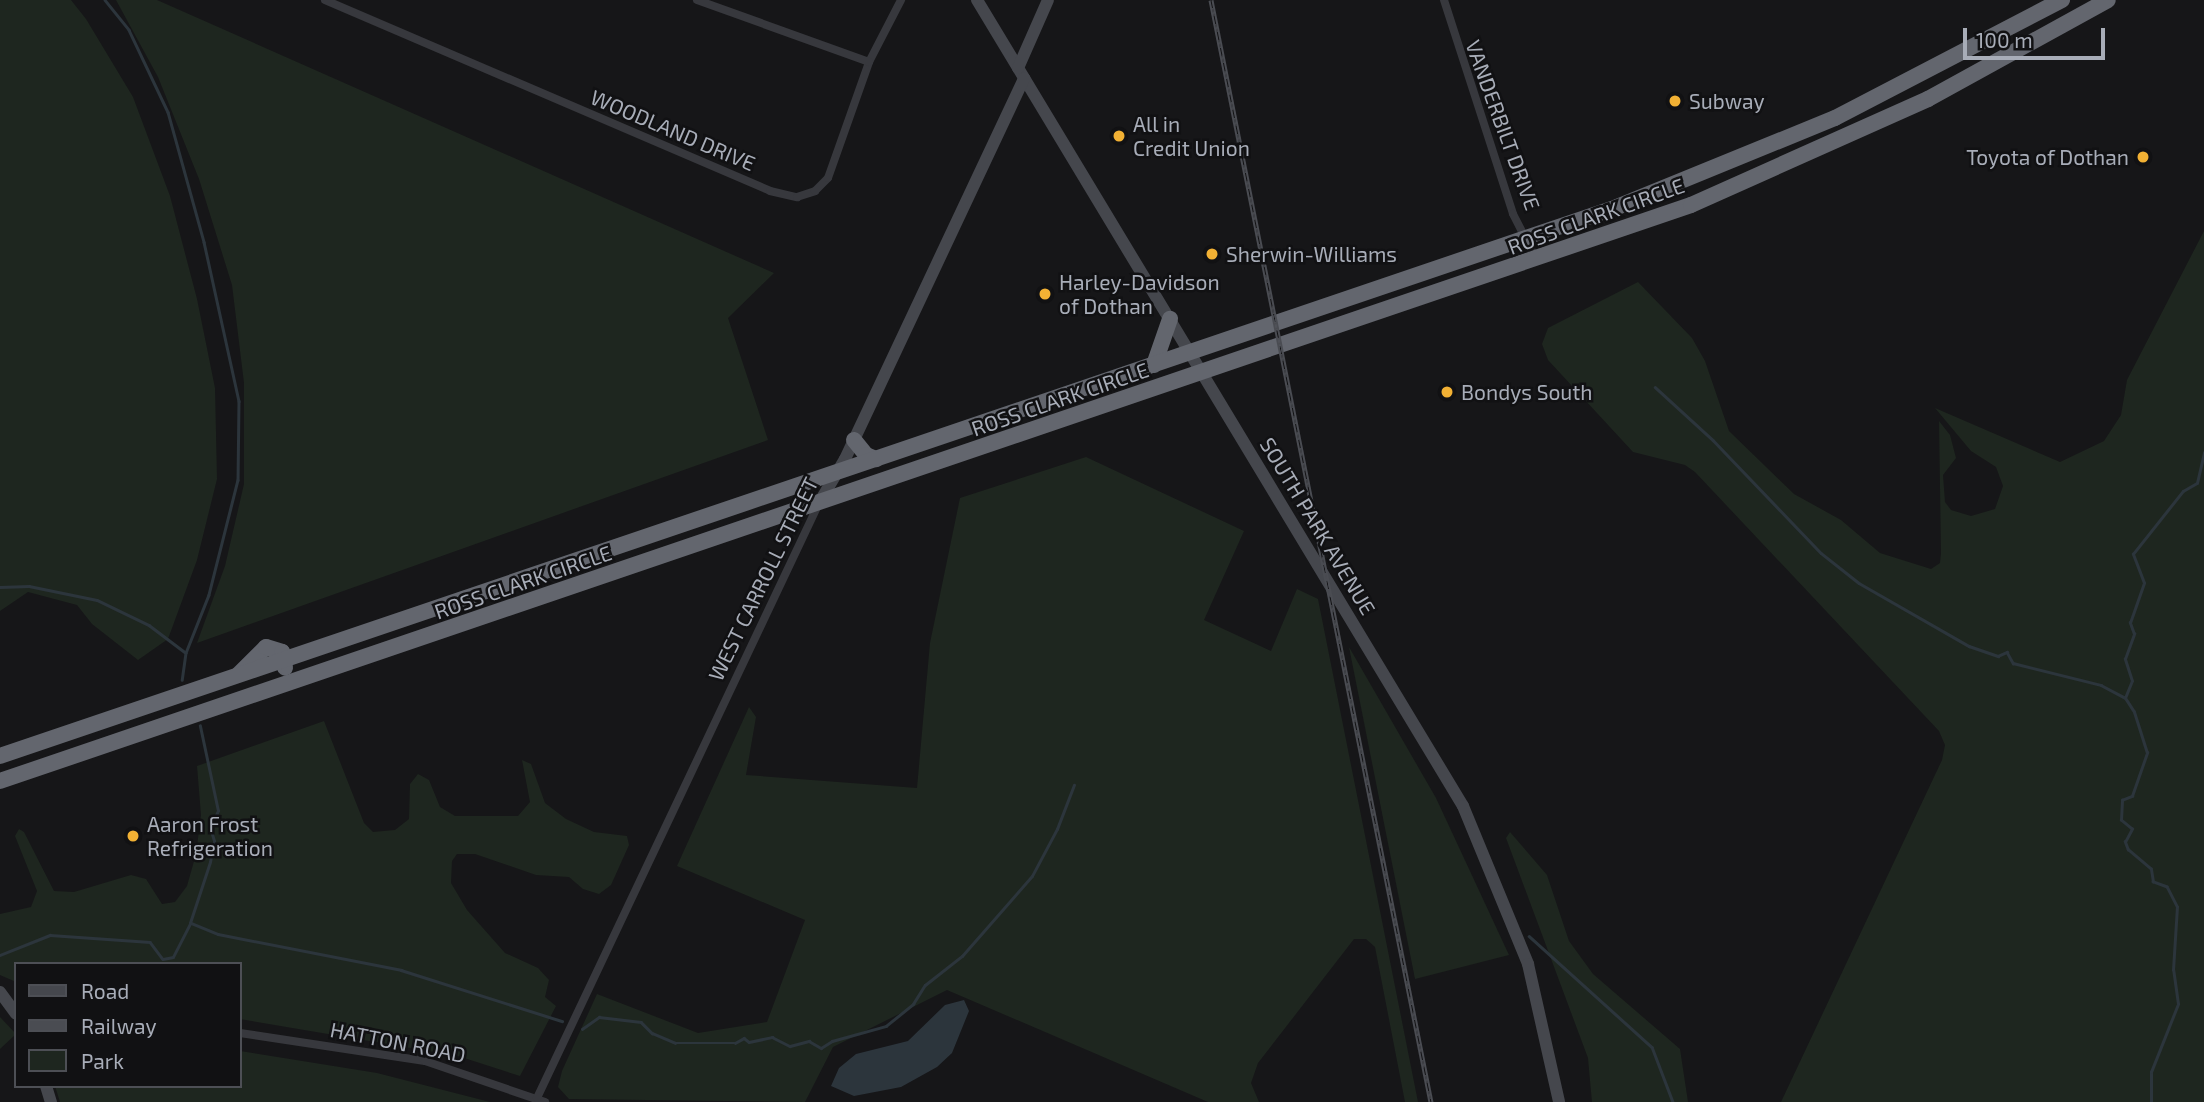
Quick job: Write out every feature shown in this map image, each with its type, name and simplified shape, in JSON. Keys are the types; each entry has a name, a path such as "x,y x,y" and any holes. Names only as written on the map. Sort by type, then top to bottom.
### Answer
{"highway":[{"name":"ROSS CLARK CIRCLE","path":"0,756 1528,238 1682,183 1790,138 2009,30 2062,0"},
{"name":"ROSS CLARK CIRCLE","path":"0,781 1691,205 1800,160 2022,50 2108,0"},
{"path":"2009,30 2022,50"},
{"path":"1790,138 1800,160"},
{"path":"1682,183 1691,205"},
{"path":"1153,365 1170,319"},
{"path":"1085,388 1093,410"},
{"path":"947,435 955,457"},
{"path":"854,440 866,455 876,459"},
{"path":"441,606 450,628"},
{"path":"274,688 285,669 285,659"}],"street":[{"name":"WOODLAND DRIVE","path":"325,0 787,197 806,195 828,178 869,62 901,0"},
{"path":"347,10 352,0"},
{"path":"697,0 869,62"},
{"name":"SOUTH PARK AVENUE","path":"977,0 1463,806 1528,964 1559,1102"},
{"name":"WEST CARROLL STREET","path":"541,1100 819,503 854,440 1021,73 1048,0"},
{"name":"VANDERBILT DRIVE","path":"1444,0 1513,214 1528,238 1536,260"},
{"path":"0,992 14,1008"},
{"name":"HATTON ROAD","path":"242,1033 425,1061 541,1100"}],"green space":[{"path":"0,0 71,0 86,19 133,97 170,196 197,299 215,388 217,479 197,560 168,639 138,660 92,624 77,605 28,592 0,611"},
{"path":"116,0 157,0 774,273 728,318 768,440 197,643 225,566 244,484 244,383 232,285 199,179 158,77"},
{"path":"2204,231 2204,1102 1781,1102 1942,760 1945,745 1939,731 1695,472 1685,465 1633,452 1548,360 1542,344 1548,328 1638,282 1692,338 1705,361 1729,431 1794,494 1841,520 1880,553 1931,569 1940,563 1941,553 1939,421 1950,435 1956,458 1943,475 1945,502 1951,510 1971,516 1995,509 2003,486 1996,467 1971,451 1935,408 2060,462 2104,441 2121,415 2127,380"},
{"path":"1086,457 1244,531 1204,620 1271,651 1297,589 1318,599 1418,1102 1405,1102 1375,947 1366,939 1354,939 1258,1063 1251,1083 1259,1102 1208,1102 947,990 833,1047 805,1102 569,1099 558,1087 562,1071 597,994 698,1033 767,1022 805,920 677,866 749,707 756,717 746,775 917,788 930,643 960,498"},
{"path":"1349,647 1436,798 1509,955 1415,979"},
{"path":"324,721 364,823 373,832 395,830 409,819 410,784 418,774 429,780 440,807 455,816 518,816 530,802 522,760 531,764 545,803 566,819 594,832 627,836 629,845 611,885 599,894 583,889 569,877 536,875 475,854 457,854 452,861 451,883 467,910 505,953 538,968 549,980 545,997 556,1006 520,1076 458,1056 242,1019 242,962 14,962 14,981 0,975 0,914 31,907 37,891 15,836 19,829 24,832 54,891 74,892 131,875 146,879 162,904 175,902 187,886 196,854 201,815 197,766"},
{"path":"1510,832 1547,875 1569,941 1593,974 1680,1049 1688,1102 1592,1102 1588,1058 1506,838"},
{"path":"0,1017 14,1032 14,1036 0,1049"},
{"path":"242,1051 377,1073 490,1102 60,1102 56,1088 242,1088"}],"shaded area":[{"path":"964,1000 969,1011 952,1053 937,1067 901,1087 854,1096 831,1086 839,1068 856,1054 908,1041 945,1005"}],"waterway":[{"path":"105,0 129,30 168,112 204,242 239,401 238,480 209,595 186,653 182,680"},
{"path":"1655,387 1713,440 1821,553 1859,583 1969,646 1998,656 2007,652 2013,663 2101,685 2124,697"},
{"path":"2151,1102 2151,1072 2178,1004 2173,970 2177,907 2167,887 2153,882 2151,869 2128,850 2125,842 2132,829 2121,820 2122,800 2132,796 2147,753 2134,712 2125,698 2132,681 2125,659 2134,634 2130,623 2144,583 2133,554 2183,491 2197,483 2204,453"},
{"path":"0,587 29,586 97,600 149,625 186,653"},
{"path":"0,955 50,935 150,942 163,959 173,957 190,923 210,862 214,841 210,828 218,811 200,726"},
{"path":"582,1029 599,1017 641,1022 652,1033 675,1043 735,1043 744,1038 749,1042 772,1037 790,1046 809,1041 821,1048 832,1041 886,1026 913,1004 925,985 962,956 1032,876 1057,829 1074,785"},
{"path":"191,923 218,934 401,970 562,1021"},
{"path":"1529,936 1652,1047 1673,1102"}],"railway":[{"path":"1211,0 1431,1102"}],"place":[{"name":"Subway","path":"1675,101"},
{"name":"All in Credit Union","path":"1119,136"},
{"name":"Toyota of Dothan","path":"2143,157"},
{"name":"Sherwin-Williams","path":"1212,254"},
{"name":"Harley-Davidson of Dothan","path":"1045,294"},
{"name":"Bondys South","path":"1447,392"},
{"name":"Aaron Frost Refrigeration","path":"133,836"}]}
